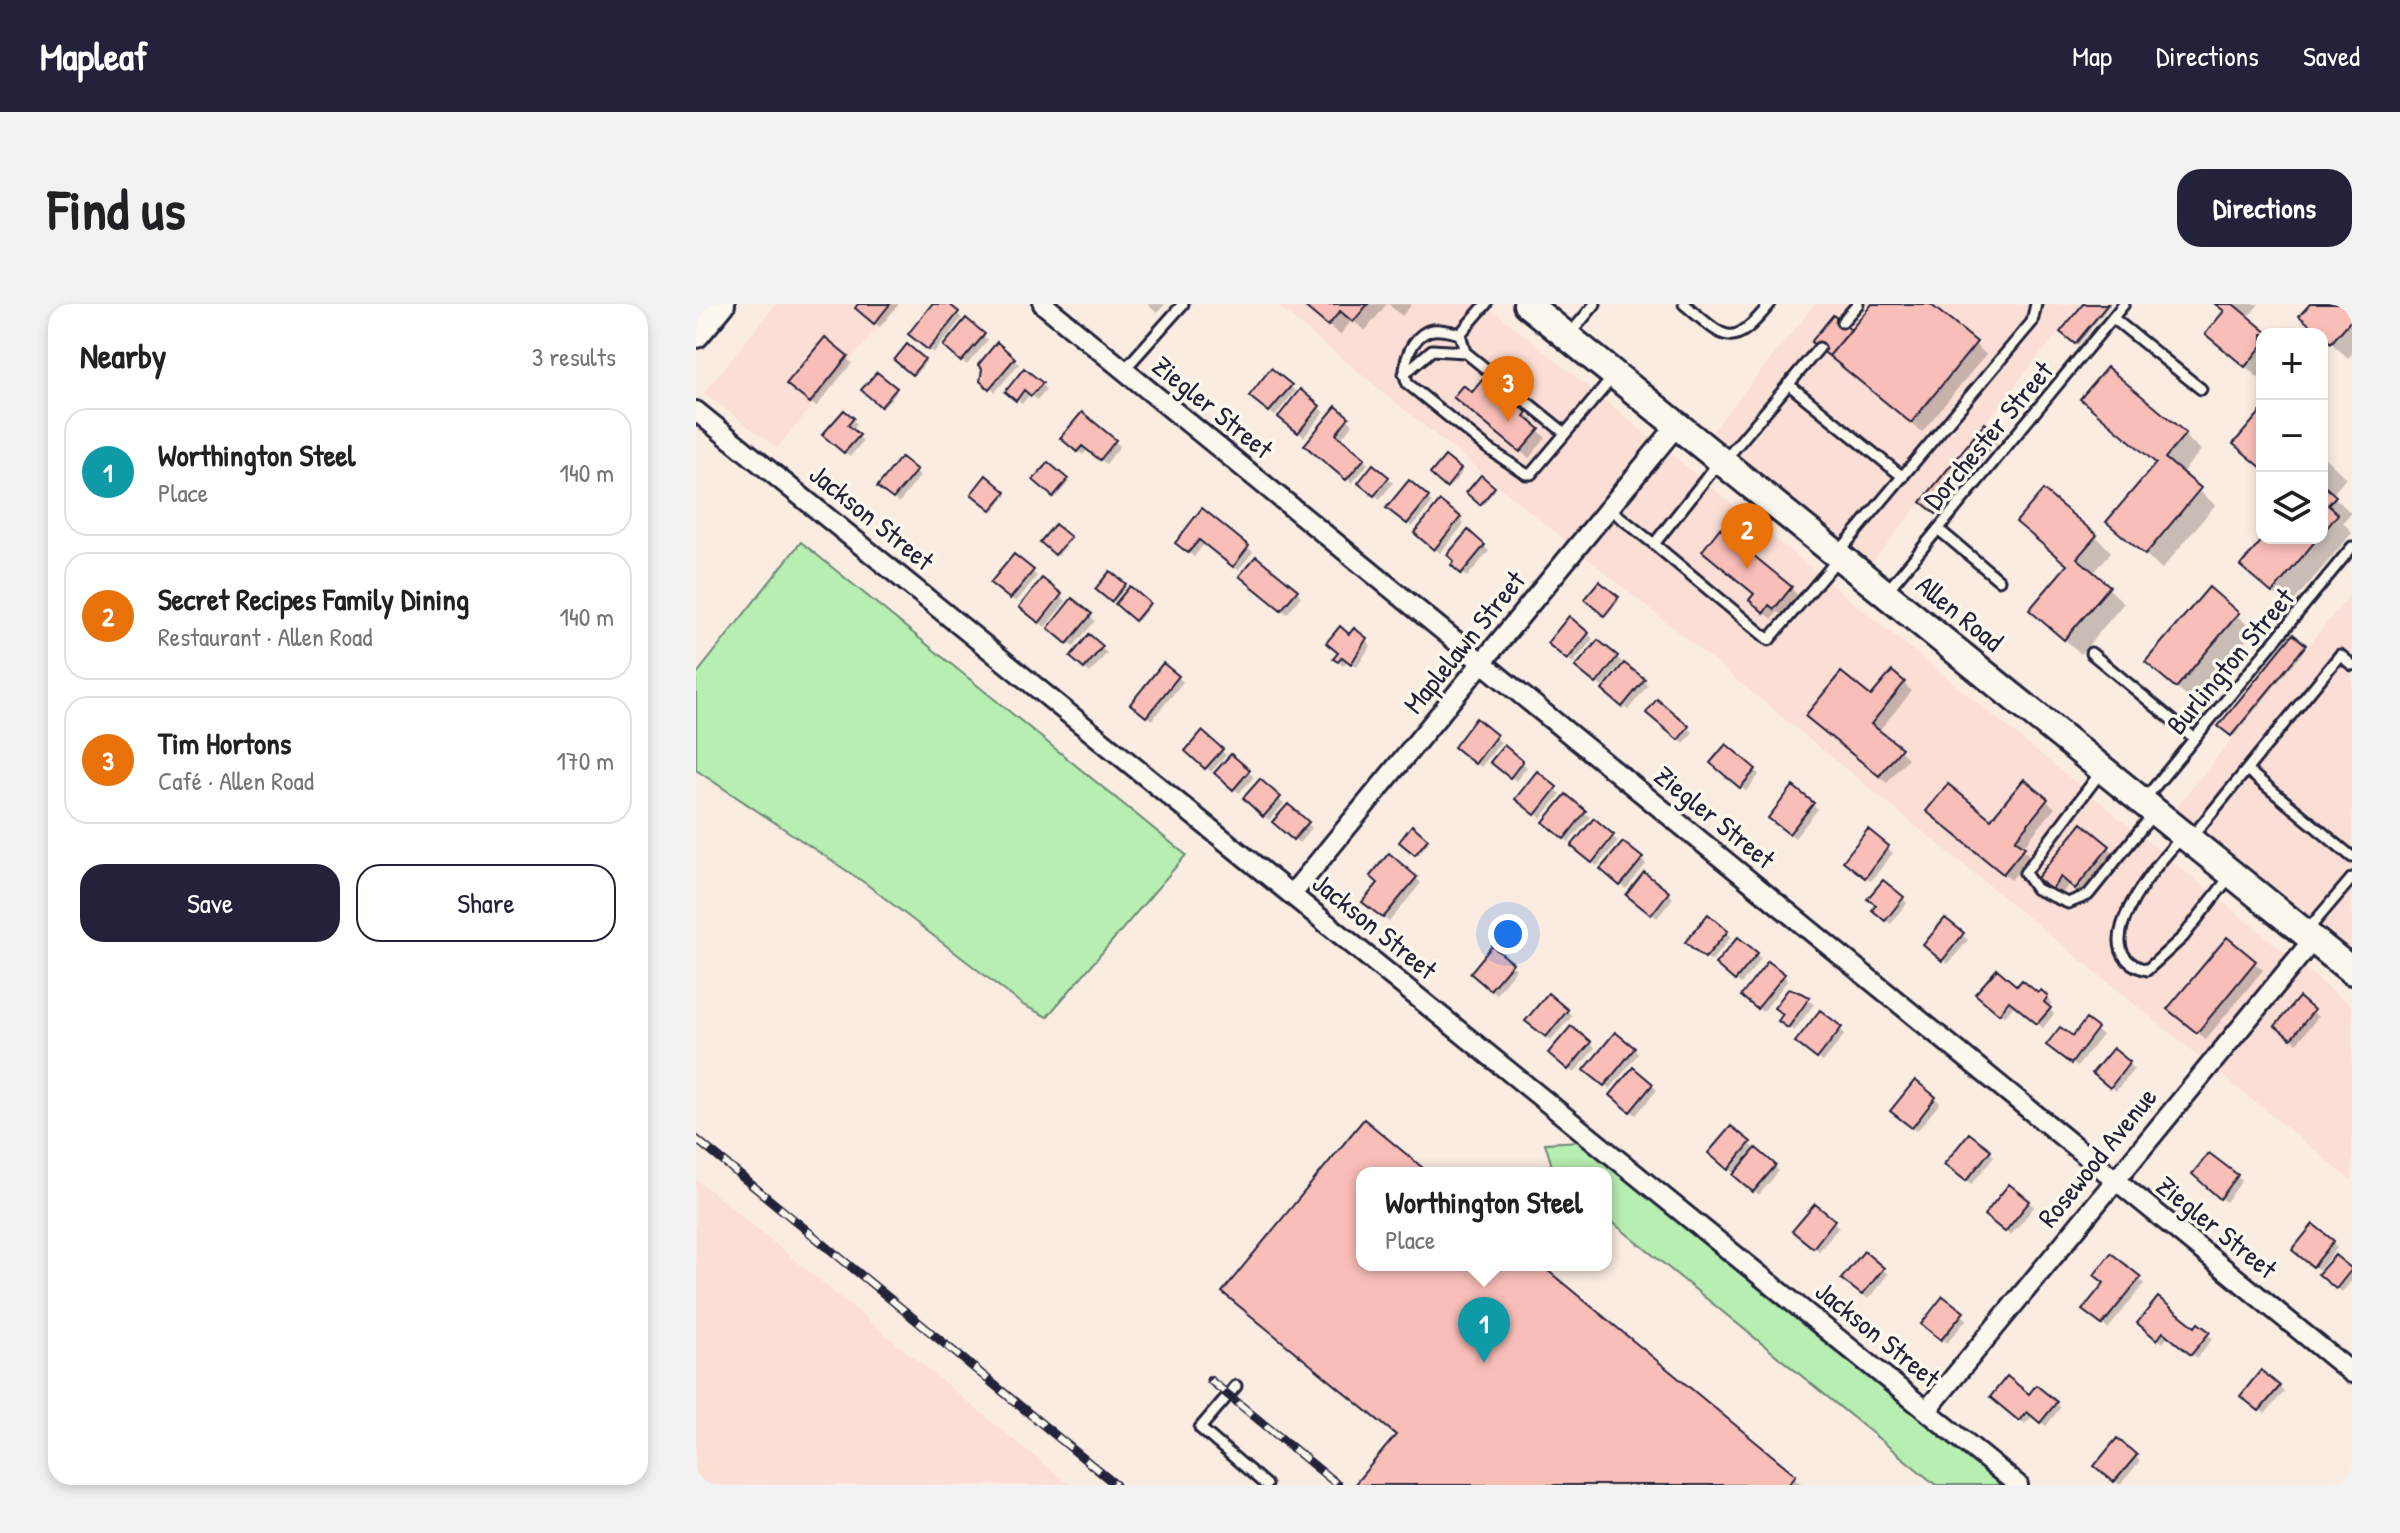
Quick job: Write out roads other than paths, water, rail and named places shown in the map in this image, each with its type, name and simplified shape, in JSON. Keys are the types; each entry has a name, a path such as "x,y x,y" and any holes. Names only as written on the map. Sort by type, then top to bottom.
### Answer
{"main road":[{"name":"Allen Road","path":"1527,304 2352,971"},
{"path":"696,334 716,306"}],"street":[{"name":"Ziegler Street","path":"1043,304 2352,1373"},
{"name":"Jackson Street","path":"696,411 2018,1485"},
{"name":"Maplelawn Street","path":"1292,894 1678,424"},
{"name":"Rosewood Avenue","path":"1927,1410 2308,938"}],"lane":[{"path":"1124,370 1183,304"},
{"path":"1460,334 1486,304"},
{"path":"1568,337 1595,304"},
{"path":"1684,304 1717,332 1732,336 1747,332 1770,304"},
{"path":"1842,322 1858,304"},
{"path":"1610,509 1769,640 2032,322 2036,304"},
{"name":"Dorchester Street","path":"1885,593 2124,304"},
{"path":"2113,318 2201,389"},
{"path":"1460,334 1436,330 1426,332 1409,353 1404,374 1408,384 1486,447 1531,474 1615,374"},
{"path":"1460,334 1465,352 1565,433"},
{"path":"1654,544 1819,348"},
{"path":"1404,374 1432,350 1465,352"},
{"path":"1788,384 1903,477"},
{"path":"1938,529 1999,580"},
{"name":"Burlington Street","path":"2102,770 2025,873 2036,889 2068,903 2088,895 2194,738 2352,547"},
{"path":"2091,653 2194,738"},
{"path":"2231,875 2167,955 2147,970 2134,967 2123,953 2120,935 2128,909 2154,867 2186,838 2247,770 2340,655 2352,665"},
{"path":"2247,770 2352,857"},
{"path":"2308,938 2352,878"},
{"path":"1236,1386 1200,1428 1266,1485"}],"railway":[{"path":"696,1139 1116,1485"},
{"path":"1210,1380 1338,1485"}],"place":[{"name":"Tim Hortons","path":"1508,422"},
{"name":"Secret Recipes Family Dining","path":"1747,569"},
{"name":"Worthington Steel","path":"1484,1363"}]}
